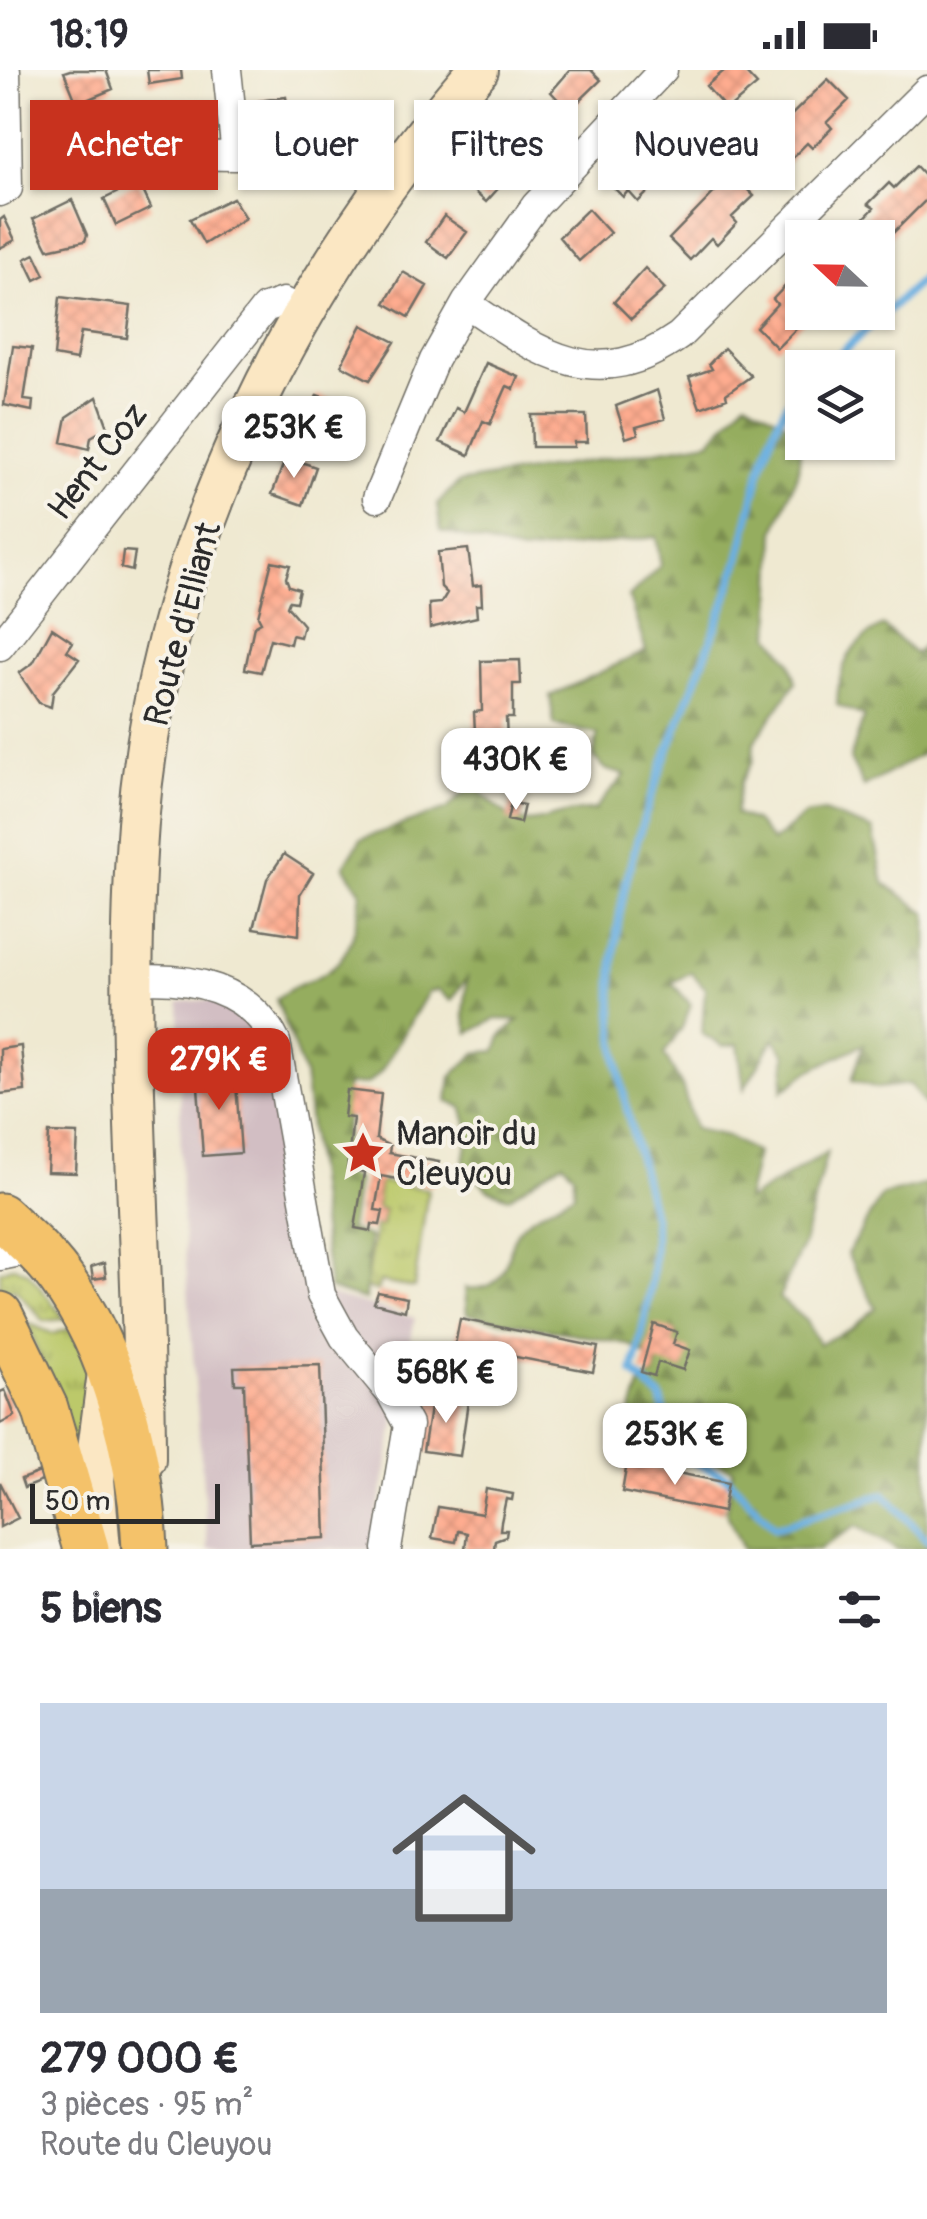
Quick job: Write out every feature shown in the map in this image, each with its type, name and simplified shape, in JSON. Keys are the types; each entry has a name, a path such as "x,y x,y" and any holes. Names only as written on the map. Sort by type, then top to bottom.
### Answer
{"main road":[{"path":"0,1216 18,1252 74,1298 108,1368 145,1540"},
{"path":"0,1315 44,1408 86,1549"}],"street":[{"path":"0,192 8,188 6,70"},
{"path":"218,156 236,156 227,70"},
{"name":"Route d'Elliant","path":"145,1540 145,1345 138,1254 135,980 138,818 179,612 236,445 304,311 378,194 478,70"},
{"path":"378,498 423,385 466,303 536,204 662,70"},
{"path":"466,303 520,340 560,360 598,365 644,357 700,318 927,90"},
{"name":"Hent Coz","path":"0,646 265,308 282,302 304,311"},
{"path":"135,980 201,982 241,1002 269,1027 284,1070 322,1295 344,1336 404,1414 409,1436 386,1549"},
{"name":"Route d'Elliant","path":"100,1549 94,1480 108,1368 138,1254"},
{"path":"386,1387 407,1378 428,1377"}],"shaded area":[{"path":"217,999 242,1012 271,1051 305,1288 415,1318 371,1549 208,1549 181,1200 179,1002"}],"green space":[{"path":"746,400 785,422 785,460 799,460 775,531 771,636 790,661 796,682 754,742 753,761 741,782 735,814 756,822 772,842 805,815 824,812 873,830 884,883 927,913 927,1108 910,1084 877,1088 852,1080 864,1044 809,1071 782,1091 786,1055 774,1039 744,1089 738,1044 723,1046 702,1034 705,988 691,972 672,983 691,1005 682,1028 664,1054 682,1086 695,1129 727,1136 757,1153 746,1201 827,1152 803,1244 779,1298 806,1321 819,1344 852,1328 876,1308 847,1254 882,1195 927,1184 927,1549 897,1549 856,1526 819,1549 743,1549 726,1512 733,1469 667,1444 631,1437 630,1417 642,1380 654,1376 658,1363 628,1344 467,1314 465,1288 482,1288 501,1275 518,1232 537,1214 574,1193 574,1174 563,1162 509,1197 487,1189 464,1163 469,1130 462,1107 448,1102 451,1077 476,1053 496,1051 501,1036 519,1020 496,1019 469,1033 464,1015 467,978 451,1001 438,990 428,992 380,1073 367,1084 347,1085 345,1174 357,1180 350,1230 369,1237 365,1300 329,1289 304,1074 276,999 326,972 348,947 361,892 344,866 361,839 447,809 473,784 492,803 519,820 530,822 595,809 625,775 607,770 593,757 598,734 554,725 550,696 646,651 629,597 661,565 656,537 522,553 441,531 437,504 458,483 710,441"},
{"path":"883,626 915,654 927,642 927,751 864,787 850,759 864,716 837,705 838,692 843,668 854,649"},
{"path":"380,1182 428,1189 414,1288 380,1282 377,1291 365,1288 375,1226 382,1226 384,1210 376,1208"},
{"path":"14,1266 28,1272 65,1319 44,1321 15,1289 1,1292 0,1271"},
{"path":"28,1323 53,1334 71,1328 99,1377 83,1493"}],"building":[{"path":"106,70 113,89 87,100 75,100 64,72"},
{"path":"147,70 181,70 182,79 149,84"},
{"path":"570,70 591,70 601,80 578,102 559,100 551,92"},
{"path":"725,70 743,70 757,85 739,100 718,100 706,86"},
{"path":"828,79 849,100 827,122 832,128 812,148 807,143 795,155 795,111"},
{"path":"916,166 927,178 927,199 895,231 895,220 863,220 874,208 868,204 889,183 894,188"},
{"path":"123,190 143,190 151,208 116,225 104,199"},
{"path":"472,190 497,190 486,202"},
{"path":"616,190 650,190 638,202 628,191 623,197"},
{"path":"716,190 748,190 754,196 732,217 737,223 717,244 711,238 690,260 669,239"},
{"path":"233,198 245,218 204,244 190,219"},
{"path":"72,200 87,235 85,241 48,249 33,219"},
{"path":"588,209 610,233 579,261 559,237"},
{"path":"444,216 467,232 448,258 426,242"},
{"path":"4,217 15,240 0,248 0,220"},
{"path":"35,254 45,275 35,280 25,259"},
{"path":"645,268 665,289 631,319 614,302"},
{"path":"403,272 427,286 409,317 385,303"},
{"path":"785,286 785,330 795,330 777,348 756,327 777,304 773,299"},
{"path":"60,297 131,306 127,338 81,332 76,360 54,356"},
{"path":"362,325 395,342 370,380 341,365"},
{"path":"13,346 32,348 24,400 33,401 32,411 4,405"},
{"path":"724,348 751,376 726,394 727,398 700,408 689,377 712,369 709,364"},
{"path":"486,363 519,377 514,389 507,386 490,424 483,421 469,455 440,442 456,408 464,412"},
{"path":"657,390 665,419 636,427 638,434 626,438 616,406"},
{"path":"317,395 356,409 342,448 313,437 305,429"},
{"path":"97,397 108,427 91,437 89,449 62,442 67,417"},
{"path":"531,415 586,415 587,442 574,442 574,447 532,447"},
{"path":"286,457 316,467 303,505 272,494"},
{"path":"468,549 473,586 481,585 482,605 476,605 477,617 430,628 429,604 441,603 447,593 441,587 438,552"},
{"path":"123,551 135,552 132,571 121,568"},
{"path":"272,561 290,565 286,578 289,586 299,589 296,602 289,601 287,606 303,625 300,637 292,635 290,644 270,639 261,672 245,669 254,626 261,622 258,616"},
{"path":"52,628 73,642 67,651 79,659 53,692 51,707 39,703 19,673 33,663"},
{"path":"520,660 521,684 513,684 513,718 506,718 507,740 483,741 482,732 475,732 474,712 482,711 481,661"},
{"path":"511,803 524,805 520,823 507,820"},
{"path":"284,854 313,873 300,894 299,935 254,928 267,879"},
{"path":"21,1046 25,1091 0,1094 0,1049"},
{"path":"235,1070 241,1153 203,1156 197,1073"},
{"path":"347,1090 381,1094 376,1139 390,1146 389,1153 439,1162 432,1186 381,1176 375,1210 383,1211 380,1225 372,1224 371,1231 355,1228 364,1173 347,1170 353,1118 344,1117"},
{"path":"49,1133 78,1134 76,1173 47,1172"},
{"path":"104,1263 106,1277 93,1279 91,1267"},
{"path":"378,1292 407,1298 405,1311 374,1303"},
{"path":"460,1319 598,1347 593,1372 455,1345"},
{"path":"654,1324 677,1332 673,1344 690,1350 683,1370 658,1362 654,1376 641,1372"},
{"path":"320,1365 326,1538 250,1542 244,1384 235,1384 234,1367"},
{"path":"5,1390 15,1416 0,1424 0,1392"},
{"path":"432,1396 468,1402 460,1456 423,1451"},
{"path":"627,1463 728,1483 723,1512 622,1492"},
{"path":"40,1472 42,1481 24,1488 21,1479"},
{"path":"0,1482 18,1518 0,1527"},
{"path":"486,1489 513,1494 512,1500 506,1499 501,1522 500,1530 507,1530 506,1536 495,1540 494,1549 465,1549 467,1533 458,1531 456,1542 432,1538 438,1507 482,1514"}],"waterway":[{"path":"844,350 927,275"},
{"path":"785,408 760,472 736,570 717,626 652,794 621,909 613,968 614,1028 625,1101 654,1220 651,1278 633,1372 661,1398 673,1452 727,1477 775,1528 884,1494 927,1540"}],"place":[{"name":"Manoir du Cleuyou","path":"363,1153"}]}
